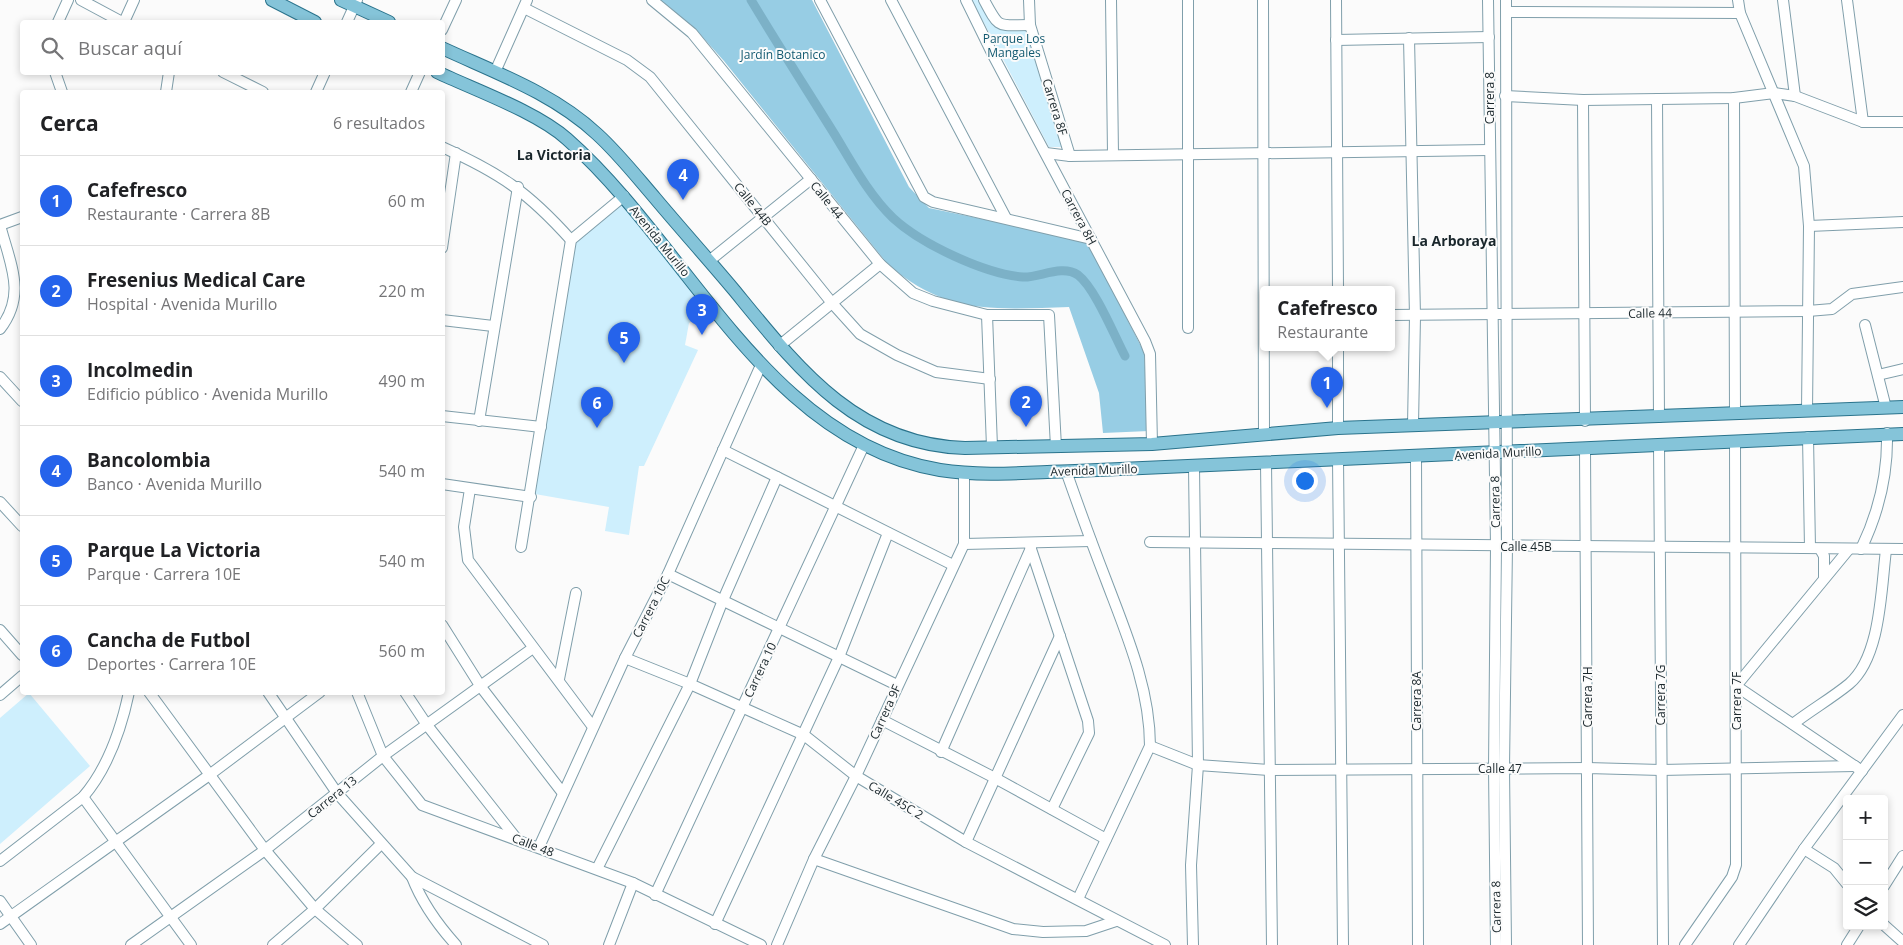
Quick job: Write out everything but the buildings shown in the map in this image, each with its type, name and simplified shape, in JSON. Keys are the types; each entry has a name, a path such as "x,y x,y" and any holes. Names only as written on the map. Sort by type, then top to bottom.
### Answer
{"main road":[{"path":"272,0 311,20"},
{"path":"341,0 356,3 386,20"},
{"name":"Avenida Murillo","path":"445,49 560,105 585,123 619,156 780,346 819,388 839,404 871,424 919,442 942,448 1152,444 1338,428 1585,421 1903,407"},
{"name":"Avenida Murillo","path":"442,75 557,131 624,196 762,365 806,406 864,445 912,464 964,473 1066,471 1500,454 1886,433 1903,434"}],"street":[{"path":"59,20 68,0"},
{"path":"81,0 119,20"},
{"path":"124,20 134,0"},
{"path":"445,24 456,0"},
{"name":"Calle 44","path":"652,0 692,33 880,264 913,293 933,301 988,315 1050,315 1056,446"},
{"path":"820,0 924,197 933,202 1091,239"},
{"path":"891,0 1006,218"},
{"name":"Carrera 8H","path":"966,0 1145,341 1150,354 1152,444"},
{"path":"984,0 996,22 1002,25 1030,25"},
{"name":"Carrera 8F","path":"1029,0 1030,25 1070,156"},
{"path":"1110,0 1113,154"},
{"path":"1188,0 1188,328"},
{"path":"1263,0 1261,153 1263,286"},
{"path":"1336,0 1338,286"},
{"name":"Carrera 8","path":"1488,0 1492,316 1500,422"},
{"name":"Carrera 8","path":"1506,0 1505,316 1496,546 1499,768 1506,945"},
{"path":"1738,0 1740,13 1804,166 1809,226 1806,411"},
{"path":"1783,0 1795,96"},
{"path":"1847,0 1864,122"},
{"path":"348,20 356,3"},
{"path":"495,72 525,4"},
{"name":"Calle 44B","path":"525,4 627,60 650,77 832,303 860,334 897,355 936,372 990,380"},
{"path":"1506,12 1740,13"},
{"path":"1336,40 1488,37"},
{"path":"1409,38 1415,316 1413,425"},
{"path":"57,75 61,90"},
{"path":"166,90 169,75"},
{"path":"229,75 259,90"},
{"path":"317,90 324,75"},
{"path":"412,90 419,75"},
{"path":"1505,96 1583,100 1734,98 1774,93 1795,96 1864,122 1903,122"},
{"path":"1734,98 1735,414"},
{"path":"1657,99 1659,417"},
{"path":"1583,100 1585,421"},
{"path":"445,148 490,169 518,187 545,211 571,240"},
{"path":"1046,153 1070,156 1489,150"},
{"path":"445,228 456,153"},
{"path":"709,261 811,179"},
{"path":"479,421 493,326 518,187"},
{"path":"521,547 531,496 540,427 571,240 624,196"},
{"path":"0,329 19,304 19,283 0,225 20,218"},
{"path":"1809,226 1903,222"},
{"path":"780,346 880,264"},
{"name":"Calle 44","path":"1395,316 1808,311 1832,309 1852,294 1903,287"},
{"path":"988,315 992,447"},
{"path":"445,320 493,326"},
{"path":"1866,325 1886,408"},
{"path":"1263,351 1264,434"},
{"path":"1338,351 1338,428"},
{"name":"Carrera 10C","path":"539,847 562,792 668,574 762,365"},
{"path":"1878,375 1903,369"},
{"path":"0,377 20,399"},
{"path":"445,416 540,427"},
{"path":"1861,549 1876,516 1880,501 1887,456 1886,433"},
{"path":"1808,437 1815,549 1824,556 1824,577"},
{"name":"Carrera 7F","path":"1685,945 1732,877 1736,865 1736,441"},
{"name":"Carrera 10","path":"655,895 864,445"},
{"name":"Carrera 7G","path":"1659,445 1663,945"},
{"name":"Carrera 7H","path":"1585,449 1588,945"},
{"path":"723,450 953,565"},
{"name":"Carrera 8","path":"1496,945 1499,768 1507,546 1500,454"},
{"name":"Carrera 8A","path":"1416,456 1418,945"},
{"path":"1338,459 1343,945"},
{"path":"1266,463 1272,945"},
{"path":"1193,945 1191,865 1198,765 1194,467"},
{"path":"1066,471 1122,624 1145,696 1150,719 1150,746 1078,899"},
{"name":"Carrera 9F","path":"777,945 814,859 856,776 964,544 964,473"},
{"path":"597,869 690,684 723,600 777,477"},
{"path":"445,485 531,496"},
{"path":"470,489 464,527 468,560 533,648 559,679 593,727"},
{"path":"0,502 20,524"},
{"path":"715,924 840,657 888,533"},
{"path":"964,544 1030,546 1091,541"},
{"name":"Calle 45B","path":"1150,542 1417,546 1903,549"},
{"path":"1030,546 1088,721 1089,733 1052,809"},
{"path":"941,752 1030,546"},
{"path":"1849,549 1736,686 1858,768"},
{"path":"1793,724 1850,684 1868,656 1877,629 1886,550"},
{"path":"668,574 897,685"},
{"path":"559,679 576,593"},
{"path":"0,630 20,653"},
{"path":"445,630 481,686 562,792"},
{"path":"966,842 1060,636"},
{"name":"Carrera 13","path":"131,945 265,850 383,756 533,648"},
{"name":"Calle 45C 2","path":"626,658 690,684 804,735 856,776 966,842 1165,945"},
{"path":"0,695 20,678"},
{"path":"0,861 83,797 93,786 110,754 128,695"},
{"path":"151,695 208,776 265,850 315,909 357,945"},
{"path":"270,695 337,793 381,844 412,876 543,945"},
{"path":"0,924 208,776 316,695"},
{"name":"Calle 48","path":"358,695 383,756 422,805 633,883 761,945"},
{"path":"407,695 427,725 517,839"},
{"path":"1739,945 1858,768 1903,715"},
{"path":"882,720 1106,839"},
{"name":"Calle 47","path":"1150,746 1198,765 1269,770 1858,768"},
{"path":"83,797 117,841 169,917 191,945"},
{"path":"272,945 315,909 381,844"},
{"path":"1804,849 1834,868 1843,879"},
{"path":"1885,885 1903,856"},
{"path":"814,859 1013,929 1043,932 1086,931 1116,921"},
{"path":"412,876 418,895 434,920 456,945"},
{"path":"609,945 633,883"},
{"path":"0,901 31,945"},
{"path":"1888,929 1903,942"},
{"path":"1846,945 1856,930"}],"green space":[{"name":"Jardín Botanico","path":"660,0 812,0 909,187 929,208 1087,241 1144,352 1149,431 1103,433 1099,393 1069,307 994,308 972,306 929,292 908,280 886,262 724,61 698,32"},
{"name":"Parque Los Mangales","path":"972,0 980,0 993,23 1027,27 1063,147 1049,147"},
{"path":"625,200 707,310 689,323 685,345 698,350 644,466 639,466 629,535 605,531 609,507 535,494 573,243"},
{"path":"27,695 31,695 90,766 0,844 0,718"}],"waterway":[{"path":"751,0 861,178 893,218 905,228 936,247 991,270 1023,277 1058,271 1072,272 1078,275 1091,290 1125,356"}],"place":[{"name":"Bancolombia","path":"683,200"},
{"name":"Incolmedin","path":"702,335"},
{"name":"Parque La Victoria","path":"624,363"},
{"name":"Cafefresco","path":"1327,408"},
{"name":"Fresenius Medical Care","path":"1026,427"},
{"name":"Cancha de Futbol","path":"597,428"}],"district":[{"name":"La Victoria","path":"554,154"},
{"name":"La Arboraya","path":"1454,240"}]}
